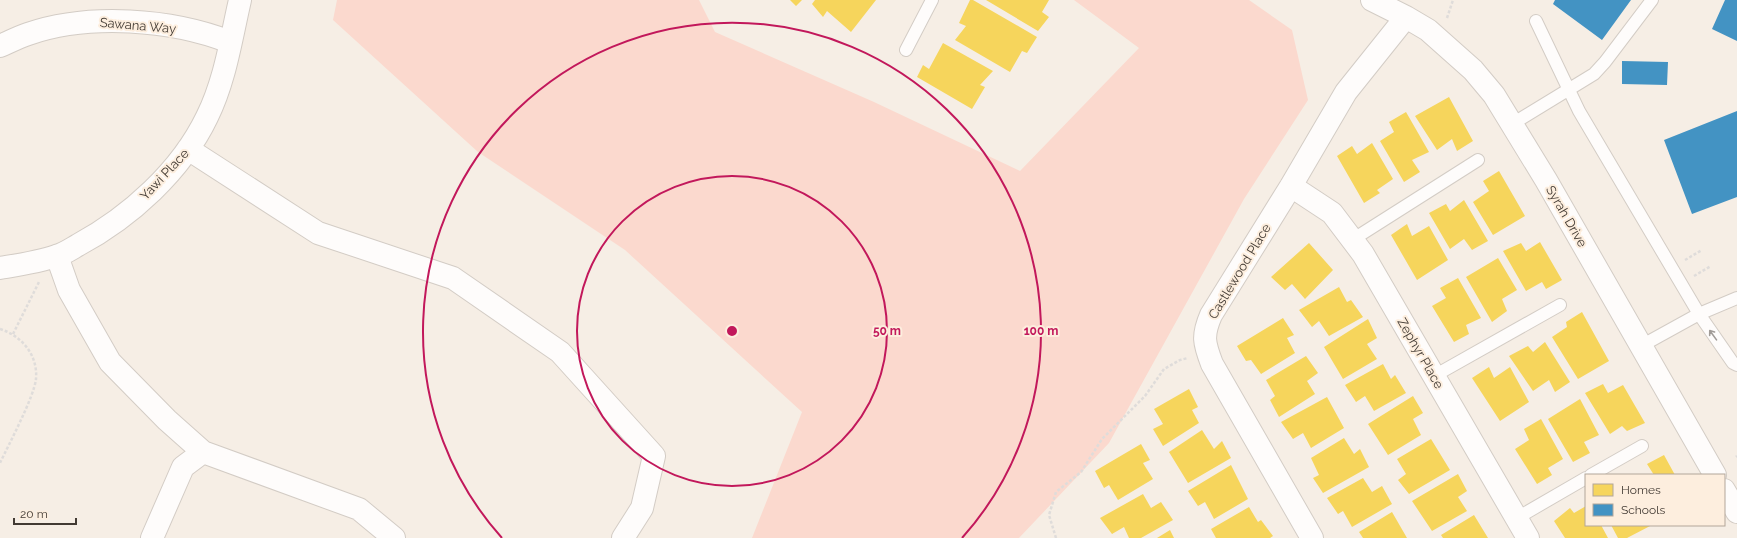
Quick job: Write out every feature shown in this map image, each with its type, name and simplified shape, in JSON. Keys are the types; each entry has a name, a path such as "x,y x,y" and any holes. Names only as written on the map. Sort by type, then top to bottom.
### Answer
{"street":[{"name":"Yawi Place","path":"0,268 57,256 97,235 162,181 188,149 207,116 221,82 240,0"},
{"name":"Syrah Drive","path":"1372,0 1428,30 1473,70 1494,95 1642,346 1714,474"},
{"name":"Castlewood Place","path":"1312,538 1212,364 1208,352 1204,346 1205,330 1211,315 1291,186 1346,92 1406,17"},
{"name":"Sawana Way","path":"0,46 29,34 68,24 100,21 135,22 173,27 212,35 230,42"},
{"path":"188,149 318,234 453,278 560,352 654,456 642,508 624,538"},
{"name":"Zephyr Place","path":"1291,186 1332,213 1363,254 1528,538"},
{"path":"57,256 70,290 110,362 167,420 203,452 359,509 394,538"},
{"path":"152,538 183,467 203,452"},
{"path":"1725,492 1737,512"}],"lane":[{"path":"906,50 932,0"},
{"path":"1512,124 1594,74 1605,62 1652,0"},
{"path":"1536,21 1568,91 1655,242 1699,314 1733,362 1737,365"},
{"path":"1352,240 1478,160"},
{"path":"1642,346 1699,314 1737,298"},
{"path":"1434,376 1560,305"},
{"path":"1593,474 1642,446"},
{"path":"1517,518 1585,479"}],"path":[{"path":"13,334 39,282"},
{"path":"0,329 13,334 21,340 29,350 35,365 36,380 0,463"},
{"path":"1056,538 1049,515 1056,492 1081,472 1102,439 1145,396 1164,369 1180,360 1208,352"}],"shaded area":[{"path":"337,0 699,0 715,32 874,102 1020,171 1139,48 1074,0 1249,0 1292,30 1308,100 1244,199 1109,443 1019,538 752,538 802,412 625,250 478,152 333,20"}],"building: Homes":[{"path":"790,0 802,0 796,6"},
{"path":"815,0 876,0 851,32 827,11 823,17 812,4"},
{"path":"970,0 973,0 1037,37 1027,53 1022,51 1010,72 955,40 966,26 959,23"},
{"path":"986,0 1049,0 1042,12 1049,17 1038,31"},
{"path":"943,43 993,71 980,85 985,87 972,109 917,77 923,65 929,69"},
{"path":"1449,97 1473,141 1457,151 1452,139 1437,150 1415,116"},
{"path":"1406,112 1429,152 1412,160 1420,172 1404,182 1380,141 1394,132 1389,122"},
{"path":"1372,143 1393,179 1377,190 1380,193 1364,203 1337,156 1352,146 1357,154"},
{"path":"1499,171 1525,216 1493,235 1473,202 1489,191 1483,181"},
{"path":"1464,200 1488,241 1472,250 1464,239 1450,249 1429,213 1446,204 1450,211"},
{"path":"1407,224 1412,236 1429,226 1448,260 1417,280 1391,235"},
{"path":"1540,242 1562,280 1546,289 1542,282 1526,291 1503,251 1521,243 1526,251"},
{"path":"1309,243 1333,270 1305,299 1292,284 1285,290 1271,277"},
{"path":"1498,258 1517,290 1502,299 1507,311 1492,322 1466,277"},
{"path":"1458,278 1481,318 1466,325 1469,334 1454,342 1432,306 1446,298 1440,288"},
{"path":"1339,287 1347,302 1351,300 1363,317 1329,336 1319,321 1312,327 1299,310"},
{"path":"1582,312 1609,361 1578,379 1552,337 1567,327 1566,322"},
{"path":"1283,318 1294,335 1287,338 1295,353 1261,374 1251,360 1246,361 1237,346"},
{"path":"1368,319 1377,338 1367,344 1377,359 1343,379 1324,347"},
{"path":"1545,342 1570,382 1555,392 1549,380 1533,391 1509,356 1528,346 1533,352"},
{"path":"1306,356 1318,373 1307,381 1315,394 1279,417 1270,400 1275,396 1266,380"},
{"path":"1383,364 1391,379 1395,375 1406,393 1374,411 1365,396 1356,402 1345,385"},
{"path":"1489,367 1494,378 1510,367 1529,402 1500,421 1472,378"},
{"path":"1603,384 1608,393 1623,385 1645,423 1627,431 1622,426 1610,434 1585,393"},
{"path":"1189,389 1198,407 1192,410 1199,423 1163,446 1153,429 1163,424 1154,409"},
{"path":"1413,396 1423,413 1413,419 1421,435 1388,455 1368,424"},
{"path":"1327,397 1344,428 1311,448 1303,433 1293,439 1281,422"},
{"path":"1580,399 1599,435 1584,442 1590,453 1573,462 1548,419"},
{"path":"1541,419 1563,459 1548,468 1552,475 1537,484 1515,449 1529,440 1524,429"},
{"path":"1202,430 1214,449 1222,441 1231,458 1188,483 1169,452"},
{"path":"1344,438 1354,454 1360,449 1369,467 1323,493 1313,478 1319,475 1311,458"},
{"path":"1431,439 1450,470 1409,494 1398,480 1406,474 1397,459"},
{"path":"1141,444 1150,460 1143,463 1153,479 1118,500 1109,485 1104,488 1095,471"},
{"path":"1664,455 1674,474 1653,474 1647,464"},
{"path":"1231,465 1248,499 1214,519 1205,502 1198,506 1188,491"},
{"path":"1458,474 1467,491 1458,497 1467,511 1432,531 1412,501"},
{"path":"1363,478 1372,492 1382,486 1392,504 1352,527 1343,511 1338,514 1327,498"},
{"path":"1143,494 1151,508 1161,502 1173,520 1141,538 1129,538 1124,527 1112,534 1100,518"},
{"path":"1249,507 1258,522 1261,520 1273,536 1270,538 1216,538 1211,529"},
{"path":"1585,507 1585,526 1602,526 1608,538 1565,538 1554,521 1570,508 1574,513"},
{"path":"1392,512 1407,538 1363,538 1359,532"},
{"path":"1474,515 1488,538 1443,538 1441,535"},
{"path":"1612,526 1650,526 1627,538 1618,538"},
{"path":"1170,530 1174,538 1157,538"}],"building: Schools":[{"path":"1555,0 1631,0 1602,40 1553,4"},
{"path":"1725,0 1737,0 1737,41 1712,29"},
{"path":"1622,61 1668,62 1667,85 1622,84"},
{"path":"1737,111 1737,197 1692,214 1664,140"}]}
